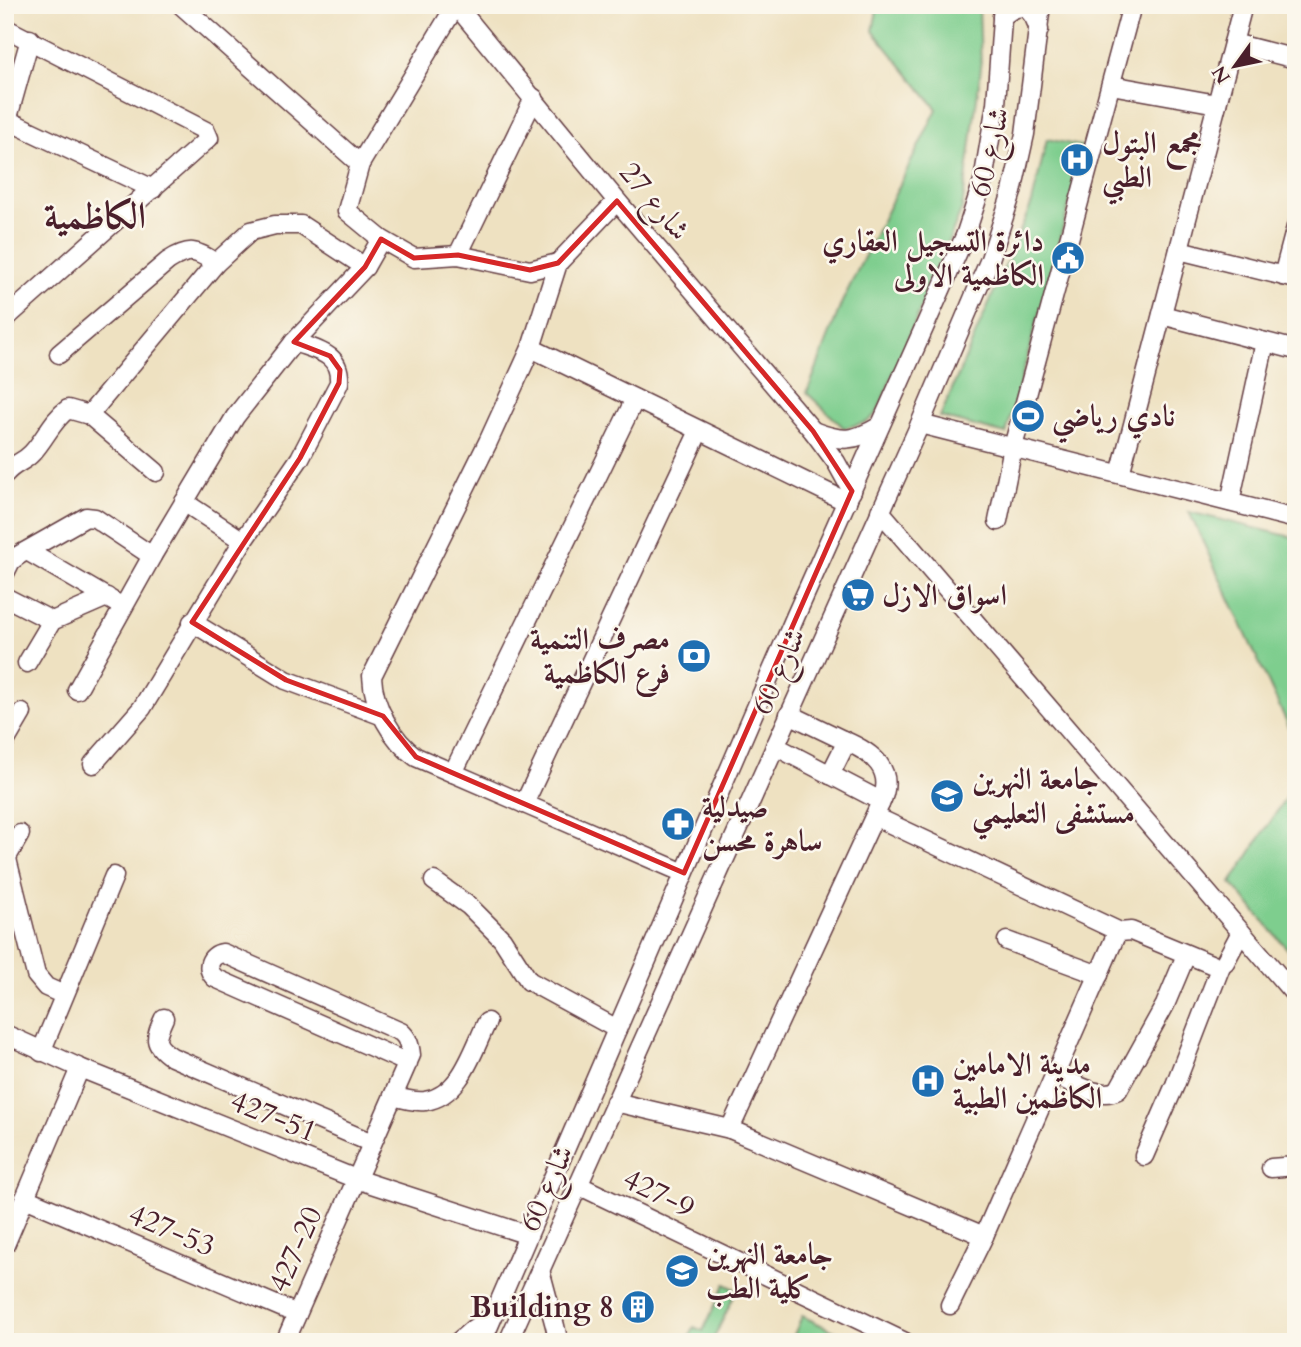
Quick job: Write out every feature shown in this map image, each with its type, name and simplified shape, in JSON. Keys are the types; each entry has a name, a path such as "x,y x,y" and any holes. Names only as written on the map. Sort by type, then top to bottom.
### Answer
{"street":[{"path":"181,5 360,164"},
{"path":"456,5 360,164 347,211 381,239 414,257 458,255 530,270 558,263"},
{"name":"شارع 27","path":"456,5 617,201 813,431 836,462 849,496"},
{"name":"شارع 60","path":"508,1342 920,424 990,259 1012,192 1025,134 1041,5"},
{"path":"998,521 1013,447 1132,5"},
{"path":"1120,474 1243,5"},
{"path":"1003,11 1024,6 1035,17 1038,30"},
{"name":"شارع 60","path":"482,1342 684,873 965,236 983,181 996,104 1003,11"},
{"path":"5,28 206,131 209,138 5,319"},
{"path":"30,39 6,124 153,189"},
{"path":"1233,43 1296,60"},
{"path":"1111,85 1217,104"},
{"path":"458,255 534,98"},
{"path":"617,201 558,263 531,348 488,442 372,676 375,696 383,716 405,749 416,757 684,873"},
{"path":"89,415 216,263 251,231 275,225 301,225 365,267"},
{"path":"1179,250 1289,277 1296,227"},
{"path":"77,690 152,556 235,418 294,342 365,267 381,239"},
{"path":"59,355 168,261 182,253 199,252 216,263"},
{"path":"1161,315 1296,350"},
{"path":"93,764 142,708 243,541 300,458 339,383 340,370 330,356 294,342"},
{"path":"1230,502 1265,342"},
{"path":"531,348 699,431 849,496"},
{"path":"453,774 635,399"},
{"path":"5,474 13,463 29,456 56,417 68,408 89,415 156,472"},
{"path":"920,424 1296,519"},
{"path":"813,431 832,438 846,439 863,436 880,426"},
{"path":"524,804 699,431"},
{"path":"184,502 243,541"},
{"path":"880,511 1296,996"},
{"path":"5,573 11,561 86,517 95,518 152,556"},
{"path":"27,551 123,607"},
{"path":"5,597 52,621"},
{"path":"27,663 52,621 107,597"},
{"path":"192,622 286,680 383,716"},
{"path":"5,742 22,713"},
{"path":"730,1129 887,791 880,763 873,755 789,714"},
{"path":"830,775 844,747 843,740"},
{"path":"775,746 874,798 878,810 1120,932 1131,931 1215,967 1221,966"},
{"path":"20,834 7,857 36,975 46,987 64,995"},
{"path":"41,1052 114,876"},
{"path":"434,881 469,906 502,939 529,981 617,1029"},
{"path":"950,1305 984,1236 1116,935 1120,932"},
{"path":"1144,1156 1221,966 1241,932"},
{"path":"1007,941 1098,975"},
{"path":"223,953 401,1032 407,1037 410,1047 408,1063 215,978 209,966 211,959 223,953"},
{"path":"1055,1075 1092,1090 1112,1093 1118,1090 1165,1005 1186,955"},
{"path":"164,1018 156,1043 172,1057 373,1143"},
{"path":"393,1096 417,1101 429,1100 456,1084 487,1022"},
{"name":"427-51","path":"5,1034 41,1052 356,1179 528,1235"},
{"name":"427-20","path":"285,1342 408,1063"},
{"path":"5,1245 80,1068"},
{"path":"615,1102 730,1129 984,1236"},
{"path":"1272,1168 1296,1166"},
{"name":"427-9","path":"578,1185 905,1342"},
{"name":"427-53","path":"25,1198 297,1314"},
{"path":"540,1270 555,1326 556,1335 553,1342"},
{"path":"458,1342 492,1317"}],"highlighted area":[{"path":"617,201 813,431 852,491 684,873 416,757 383,716 286,680 192,622 300,458 339,383 340,370 330,356 294,342 365,267 381,239 414,258 458,255 530,270 558,263"}],"green space":[{"path":"878,5 979,5 981,68 962,209 877,413 867,422 844,428 807,393 842,302 937,109 873,31"},
{"path":"1047,139 1085,147 1006,434 940,417 1032,203"},
{"path":"1189,512 1296,538 1296,742"},
{"path":"1296,782 1296,959 1231,883"},
{"path":"725,1284 737,1290 712,1342 687,1342 694,1327 703,1331"},
{"path":"802,1316 857,1342 791,1342"}],"place":[{"name":"مجمع البتول الطبي","path":"1077,160"},
{"name":"دائرة التسجيل العقاري الكاظمية الاولى","path":"1068,258"},
{"name":"نادي رياضي","path":"1028,416"},
{"name":"اسواق الازل","path":"858,595"},
{"name":"مصرف التنمية فرع الكاظمية","path":"694,656"},
{"name":"جامعة النهرين مستشفى التعليمي","path":"947,796"},
{"name":"صيدلية ساهرة محسن","path":"678,824"},
{"name":"مدينة الامامين الكاظمين الطبية","path":"928,1081"},
{"name":"جامعة النهرين كلية الطب","path":"682,1271"},
{"name":"Building 8","path":"638,1307"}],"district":[{"name":"الكاظمية","path":"95,215"}]}
